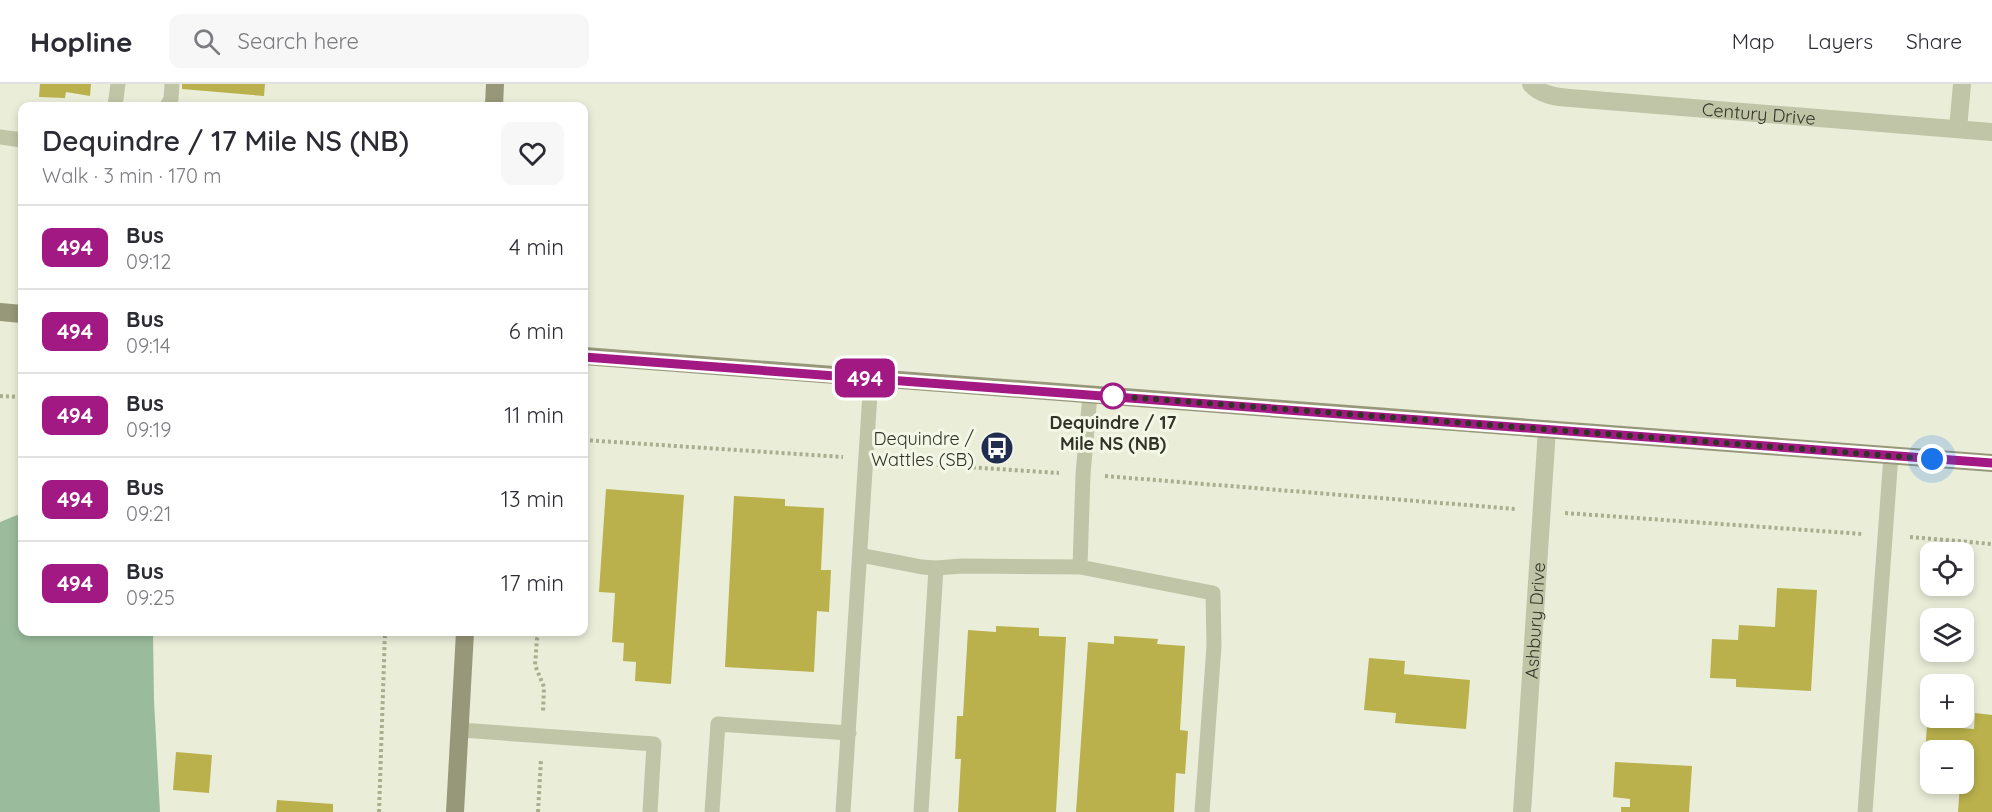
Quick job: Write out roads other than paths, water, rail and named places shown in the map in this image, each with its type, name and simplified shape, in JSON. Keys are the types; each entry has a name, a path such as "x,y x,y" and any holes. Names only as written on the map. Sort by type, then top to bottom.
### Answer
{"main road":[{"path":"494,102 495,84"},
{"path":"0,312 18,314"},
{"path":"588,357 1992,463"},
{"path":"454,812 465,636"}],"street":[{"name":"Century Drive","path":"1531,84 1534,89 1552,96 1570,98 1992,132"},
{"path":"1958,129 1962,84"},
{"name":"Ashbury Drive","path":"1522,812 1546,429"}],"lane":[{"path":"115,102 117,84"},
{"path":"169,102 172,84"},
{"path":"0,137 18,139"},
{"path":"843,812 871,378"},
{"path":"1080,567 1083,474 1090,395"},
{"path":"1865,812 1891,455"},
{"path":"860,555 936,568 962,566 1080,567 1213,593 1214,646 1202,812"},
{"path":"921,812 936,568"},
{"path":"712,812 718,724 849,733"},
{"path":"460,730 654,744 650,812"}],"place":[{"name":"Dequindre / 17 Mile NS (NB)","path":"1113,396"},
{"name":"Dequindre / Wattles (SB)","path":"997,448"}]}
